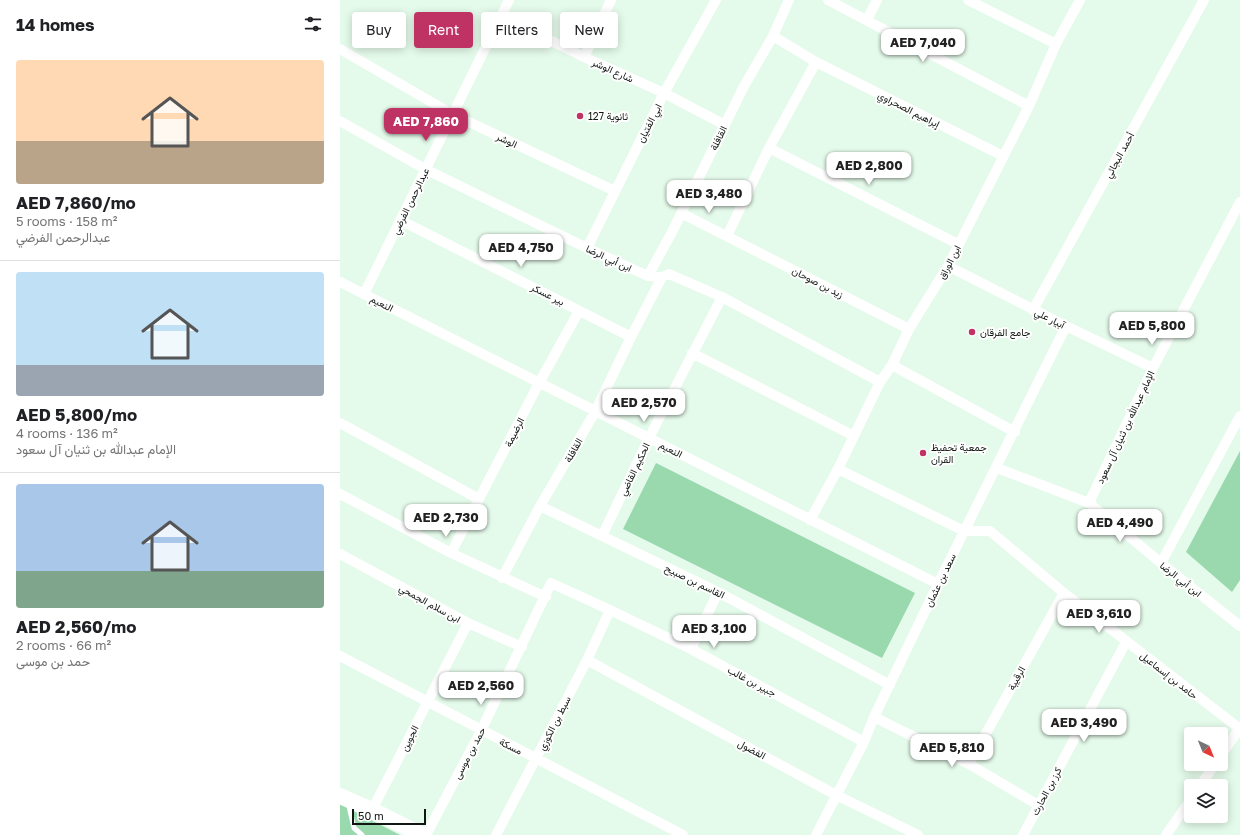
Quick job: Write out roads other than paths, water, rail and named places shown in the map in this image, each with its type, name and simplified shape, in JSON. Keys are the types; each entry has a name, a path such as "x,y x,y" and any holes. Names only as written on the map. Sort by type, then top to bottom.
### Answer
{"main road":[{"path":"344,798 422,835"}],"street":[{"name":"عبدالرحمن الفرضي","path":"503,12 509,0"},
{"path":"584,57 611,0"},
{"name":"ابي الفتيان","path":"587,248 664,93 716,0"},
{"name":"القافلة","path":"648,276 743,88 773,36 789,0"},
{"path":"828,0 1028,106"},
{"path":"866,20 876,0"},
{"path":"968,0 1056,44"},
{"name":"ابن الوراق","path":"810,520 838,470 880,382 892,365 909,329 948,266 1028,106 1056,44 1080,0"},
{"name":"أحمد البجائي","path":"1033,310 1204,0"},
{"name":"إبراهيم الصحراوي","path":"773,36 816,62 1003,156"},
{"name":"شارع الوشر","path":"552,41 664,93 725,125"},
{"name":"عبدالرحمن الفرضي","path":"364,294 485,48"},
{"name":"الوشر","path":"340,49 452,114 615,191"},
{"path":"727,236 770,148 816,62"},
{"name":"ابن أبي الرضا","path":"340,121 425,169 587,248 648,276 662,277 669,274 722,297 880,382"},
{"path":"770,148 958,244"},
{"name":"الإمام عبدالله بن ثنيان آل سعود","path":"1090,503 1153,368 1240,202"},
{"name":"زيد بن صوحان","path":"681,213 909,329"},
{"name":"بير عسكر","path":"400,220 631,337"},
{"name":"آبيار علي","path":"948,266 1033,310 1153,368"},
{"name":"القافلة","path":"502,578 540,506 595,412 662,277"},
{"name":"النعيم","path":"340,282 938,584"},
{"name":"الحكيم القاضي","path":"602,536 649,438 722,297"},
{"name":"الرضيمة","path":"451,553 578,311"},
{"name":"سعد بن عثمان","path":"816,835 864,742 874,717 938,584 1015,432 1066,326"},
{"path":"692,353 854,436"},
{"path":"892,365 1015,432"},
{"path":"1161,563 1240,416"},
{"path":"340,423 479,499"},
{"name":"ابن أبي الرضا","path":"997,468 1090,503 1161,563 1240,626"},
{"path":"838,470 964,531"},
{"path":"340,494 451,553 502,578 546,597"},
{"name":"القاسم بن صبيح","path":"540,506 718,592 890,685"},
{"name":"حامد بن إسماعيل","path":"964,531 990,531 1064,593 1126,642 1240,728"},
{"name":"ابن سلام الجمحي","path":"340,554 468,623 522,647"},
{"name":"حمد بن موسى","path":"426,835 481,731 551,584"},
{"name":"جبير بن غالب","path":"551,584 610,610 691,649 864,742"},
{"path":"691,649 718,592"},
{"name":"الرقيبة","path":"969,764 1064,593"},
{"name":"سبط بن الكوزي","path":"496,835 587,660 610,610"},
{"name":"الجوين","path":"372,810 468,623"},
{"name":"كرز بن الحارث","path":"1023,835 1126,642"},
{"name":"مسكة","path":"340,656 481,731 683,835"},
{"name":"الفضول","path":"587,660 836,795 918,835"},
{"path":"874,717 969,764 1038,805"},
{"path":"1228,745 1240,728"},
{"path":"1166,835 1184,809"}],"lane":[{"path":"344,798 354,828 362,835"}],"place":[{"name":"ثانوية 127","path":"580,116"},
{"name":"جامع الفرقان","path":"972,332"},
{"name":"جمعية تحفيظ القران","path":"923,453"}]}
